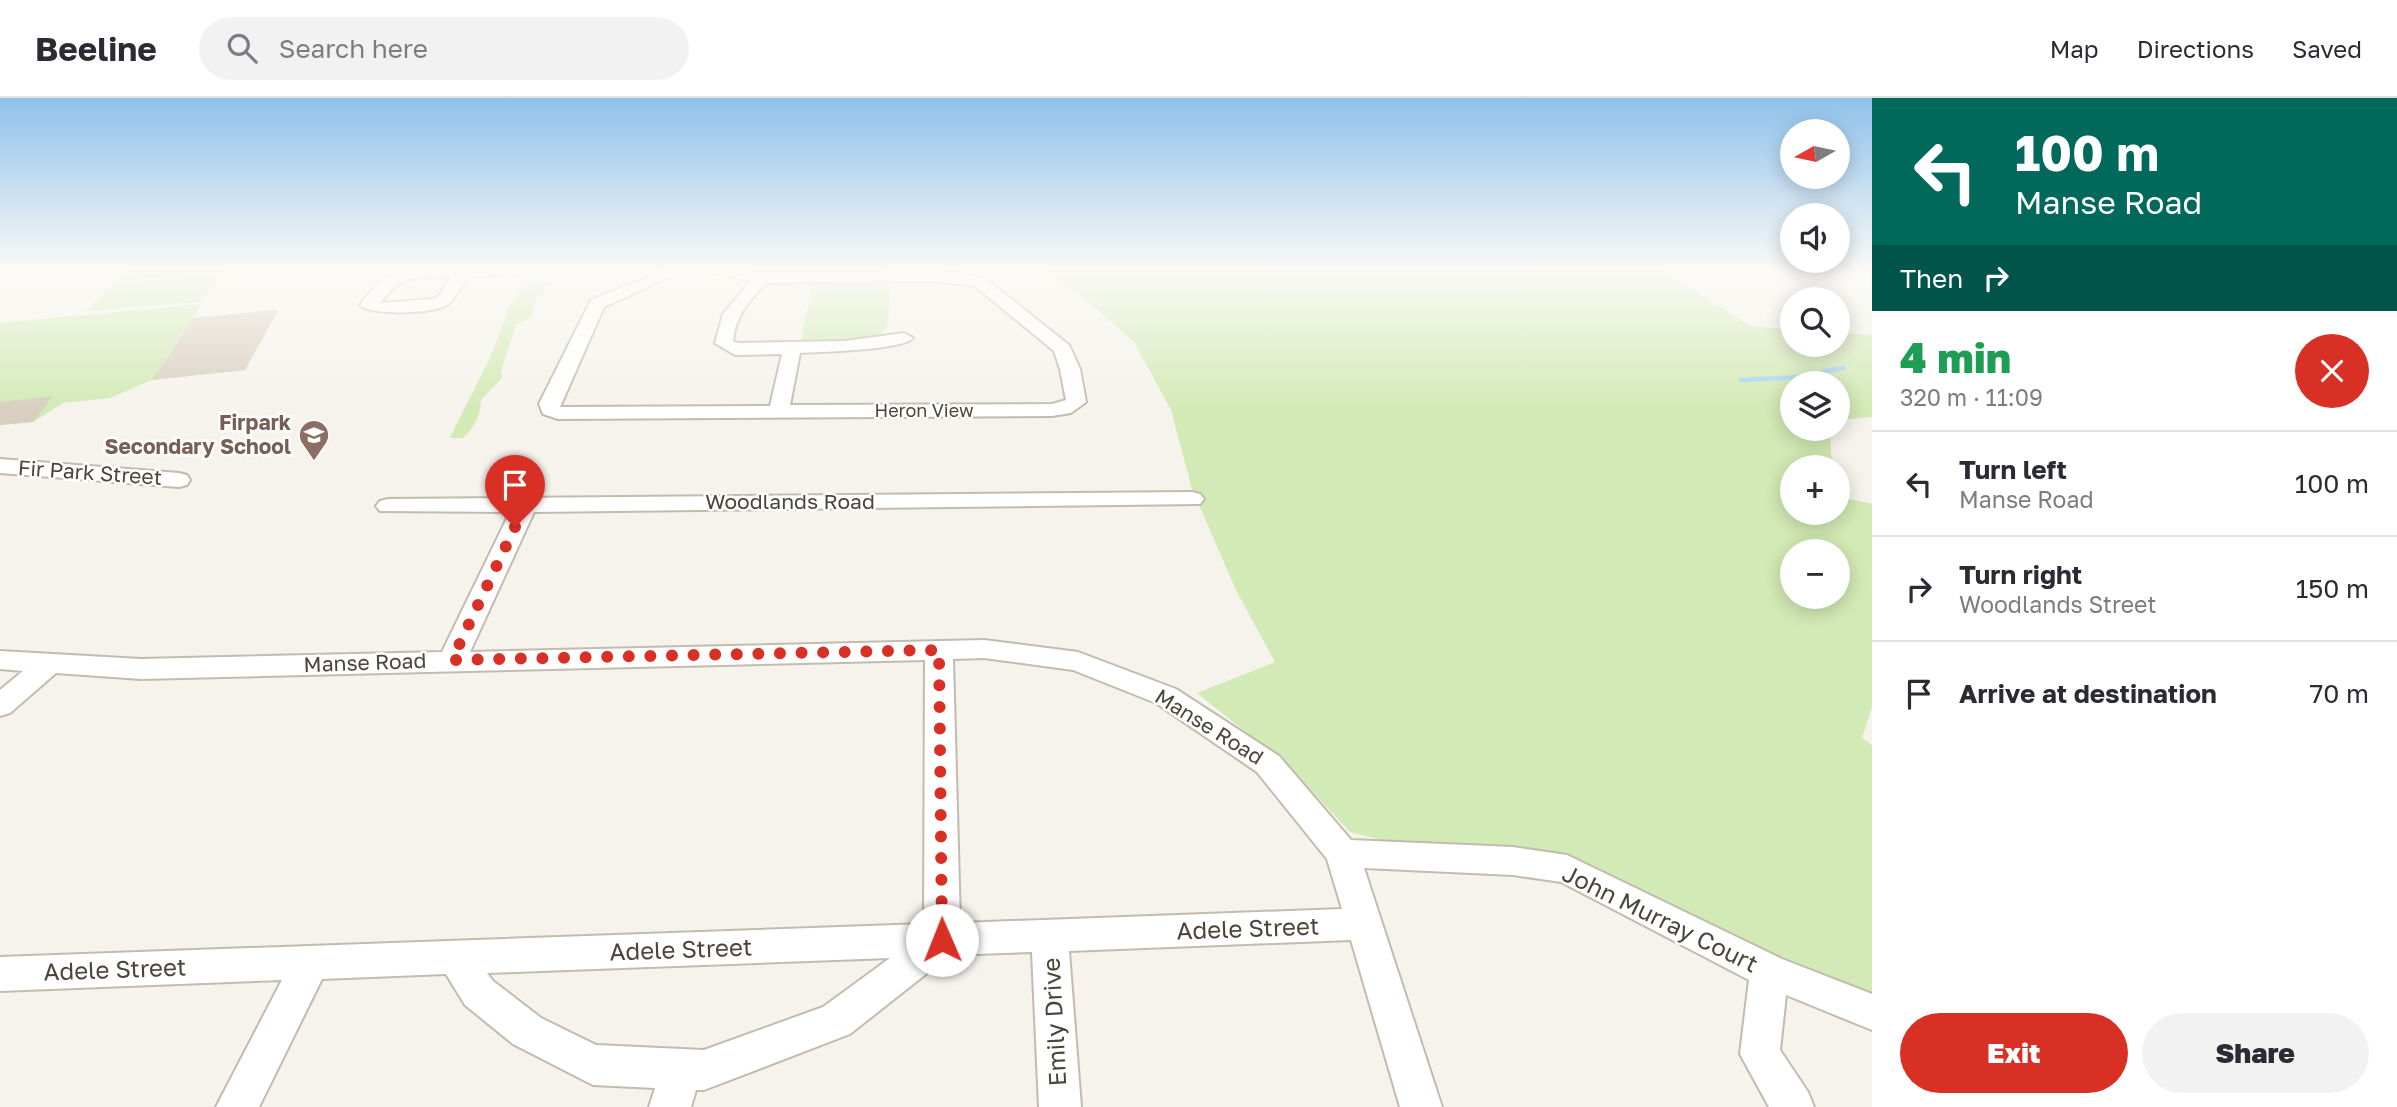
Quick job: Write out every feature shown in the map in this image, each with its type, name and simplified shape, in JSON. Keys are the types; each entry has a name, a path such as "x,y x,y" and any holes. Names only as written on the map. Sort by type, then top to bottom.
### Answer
{"street":[{"name":"Heron View","path":"591,316 549,404 550,411 1064,409 1076,402 1070,369 1062,349 1022,316"},
{"path":"730,316 725,326 724,343 736,349 845,346 904,338"},
{"path":"779,411 792,348"},
{"name":"Fir Park Street","path":"0,466 179,480"},
{"name":"Woodlands Road","path":"388,506 1192,499"},
{"path":"452,660 525,505"},
{"name":"Manse Road","path":"0,660 141,669 984,649 1078,661 1166,696 1268,764 1342,853 1421,1107"},
{"path":"457,959 479,993 527,1031 593,1065 704,1070 836,1021 942,940 939,650"},
{"path":"0,706 49,664"},
{"name":"John Murray Court","path":"1342,853 1513,860 1567,869 1769,971 1872,1012"},
{"name":"Adele Street","path":"0,974 1050,938 1363,924"},
{"name":"Emily Drive","path":"1050,938 1060,1107"},
{"path":"237,1107 310,964"},
{"name":"John Murray Court","path":"1769,971 1760,1054 1793,1107"},
{"path":"670,1107 681,1069"}],"green space":[{"path":"73,316 275,316 245,370 152,380 110,398 63,403 33,422 0,425 0,323"},
{"path":"506,316 530,316 516,325 501,371 502,378 481,400 474,425 463,438 450,438 488,361"},
{"path":"806,316 888,316 887,328 875,338 801,343"},
{"path":"1104,316 1734,316 1750,326 1780,329 1780,357 1850,357 1850,334 1872,335 1872,417 1850,419 1850,371 1780,371 1780,441 1831,441 1831,455 1780,455 1780,525 1850,525 1850,499 1872,504 1872,707 1862,738 1872,745 1872,998 1663,924 1584,868 1425,851 1350,832 1287,765 1197,693 1275,662 1236,590 1192,489 1171,410 1134,342"}],"building":[{"path":"275,316 245,370 152,380 194,318"},
{"path":"53,396 33,422 0,425 0,402"}],"waterway":[{"path":"1760,379 1741,380 1819,376 1825,371 1844,368"}],"place":[{"name":"Firpark Secondary School","path":"314,462"}],"route":[{"path":"515,527 452,660 939,650 942,940"}]}
